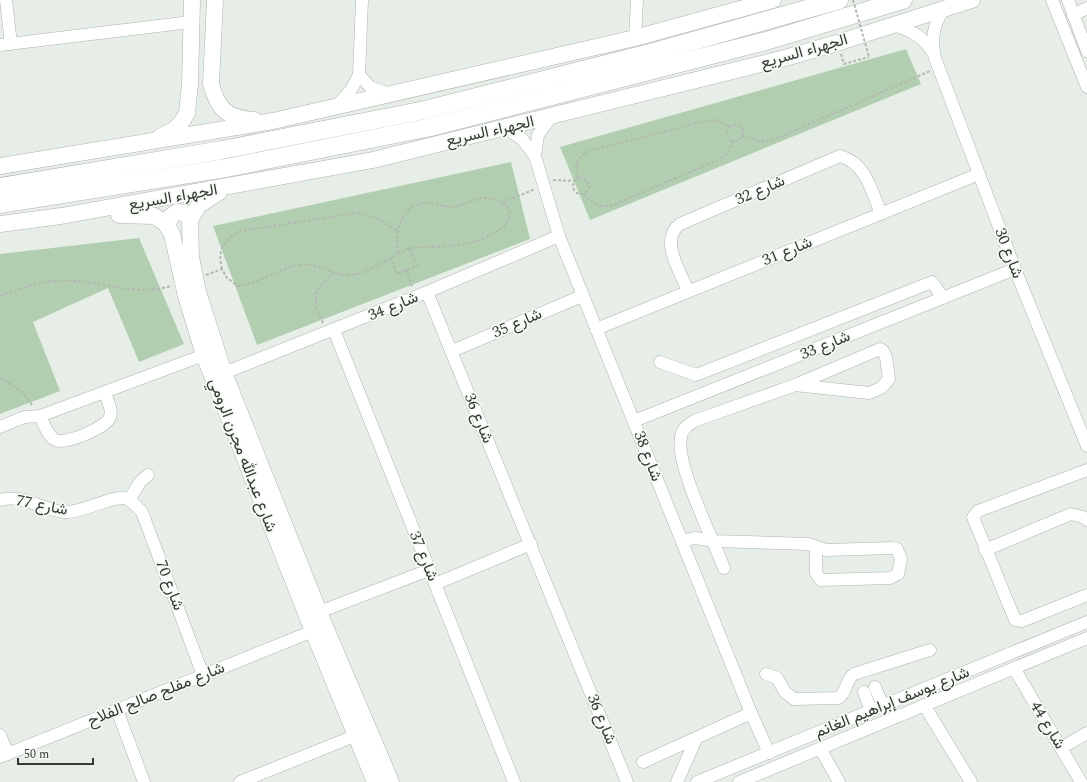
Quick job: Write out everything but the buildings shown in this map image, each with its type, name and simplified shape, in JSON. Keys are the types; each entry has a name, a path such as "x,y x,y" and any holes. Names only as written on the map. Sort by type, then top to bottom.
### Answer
{"highway":[{"path":"0,187 222,150 425,110 654,52 839,0"},
{"name":"الجهراء السريع","path":"0,204 226,168 431,127 766,41 903,0"}],"main road":[{"path":"137,145 164,136 174,130 182,123 187,113 190,84 192,0"},
{"path":"190,84 192,89 201,94 210,89 215,0"},
{"path":"0,166 137,145 273,121 335,108 635,38 771,0"},
{"name":"الجهراء السريع","path":"0,224 61,216 226,188 373,160 785,58 972,0"},
{"path":"211,84 214,97 225,112 241,119 273,121"},
{"path":"168,227 170,217 177,212 185,213 190,220 199,205 226,188"},
{"path":"61,216 146,214 160,219 168,227"},
{"name":"شارع عبدالله مجرن الرومي","path":"190,220 191,257 189,280 204,355 313,631 357,735 375,782"},
{"name":"شارع عبدالله مجرن الرومي","path":"168,227 224,373 390,782"}],"street":[{"path":"6,0 6,44 191,22"},
{"path":"335,108 346,96 359,75 362,0"},
{"path":"635,38 637,0"},
{"path":"1052,0 1087,87"},
{"path":"1068,0 1087,51"},
{"path":"1073,15 1087,8"},
{"name":"شارع 30","path":"937,63 932,37 934,27 944,9"},
{"name":"شارع 30","path":"894,25 904,28 919,36 930,48 937,63 1015,269 1087,446"},
{"path":"359,75 374,89 393,95"},
{"name":"شارع 38","path":"535,156 538,135 551,117"},
{"name":"شارع 38","path":"504,127 522,139 535,156 559,236 582,296 769,753"},
{"name":"شارع 32","path":"688,291 670,245 674,228 680,224 840,156 853,162 864,173 881,214"},
{"name":"شارع 31","path":"596,329 979,174"},
{"name":"شارع 34","path":"224,373 422,294 559,236"},
{"name":"شارع 33","path":"634,421 1015,269"},
{"path":"660,362 696,375 932,282 943,298"},
{"name":"شارع 36","path":"422,294 452,351 627,782"},
{"name":"شارع 35","path":"452,351 582,296"},
{"name":"شارع 37","path":"331,331 430,570 514,782"},
{"path":"724,568 687,478 680,448 681,436 685,428 694,421 795,385 880,349 883,350 886,357 889,379 882,388 869,393 795,385"},
{"path":"0,427 24,417 40,416 204,355"},
{"path":"40,416 52,437 56,440 63,441 100,428 110,417 111,410 105,393"},
{"path":"1087,470 974,514 973,521 1015,620 1022,621 1087,595"},
{"path":"129,500 140,482 148,475"},
{"name":"شارع 77","path":"0,500 14,498 22,499 56,511 78,512 119,498 129,500"},
{"name":"شارع 70","path":"129,500 142,512 203,675"},
{"path":"986,550 1071,514 1084,517 1087,520"},
{"path":"682,541 695,538 714,541 808,544 826,550 897,549 901,559 898,574 890,578 821,580 816,573 816,547"},
{"path":"435,584 531,544"},
{"path":"320,612 430,570"},
{"name":"شارع يوسف إبراهيم الغانم","path":"697,782 1087,622"},
{"name":"شارع مفلح صالح الفلاح","path":"4,755 313,631"},
{"name":"شارع يوسف إبراهيم الغانم","path":"739,782 821,750 924,705 1087,638"},
{"path":"766,674 777,678 788,695 798,700 840,698 849,678 862,671 930,650"},
{"name":"شارع 44","path":"1014,668 1082,782"},
{"path":"862,671 869,688 883,706"},
{"path":"869,688 871,711"},
{"path":"924,705 971,782"},
{"path":"117,710 144,782"},
{"path":"643,762 696,739 751,712"},
{"path":"1061,748 1087,734"},
{"path":"0,735 4,755"},
{"path":"240,782 357,735"},
{"path":"677,782 696,739"},
{"path":"821,750 839,782"}],"path":[{"path":"844,64 869,57 853,0"},
{"path":"742,136 763,142 780,137 937,63"},
{"path":"578,178 575,169 577,162 580,156 589,151 709,120 716,120 729,126 733,124 741,127 742,136"},
{"path":"584,194 590,185 588,180 578,178 574,181 573,186 575,191 579,194 584,194 590,202 597,205 604,207 611,206 720,159 728,154 732,147 732,141 726,135 729,126"},
{"path":"732,141 740,139 742,136"},
{"path":"398,231 374,217 357,213 240,231 232,236 221,250 219,257 222,270 227,278 238,286 298,265 311,264 348,275 364,273 409,248 449,245 480,239 498,231 507,223 511,216 509,209 503,202 484,198 452,207 424,203 412,207 403,216 398,231 398,253"},
{"path":"390,258 397,274 417,265 409,248"},
{"path":"0,296 34,283 50,280 74,280 138,290 154,290 222,270"},
{"path":"406,270 422,294"},
{"path":"331,331 316,308 314,299 316,291 334,272"},
{"path":"0,377 23,393 40,416"}],"green space":[{"path":"906,49 921,84 590,220 560,147"},
{"path":"511,162 530,239 257,345 213,226"},
{"path":"139,238 184,344 139,362 108,288 33,322 60,391 0,414 0,254"}]}
